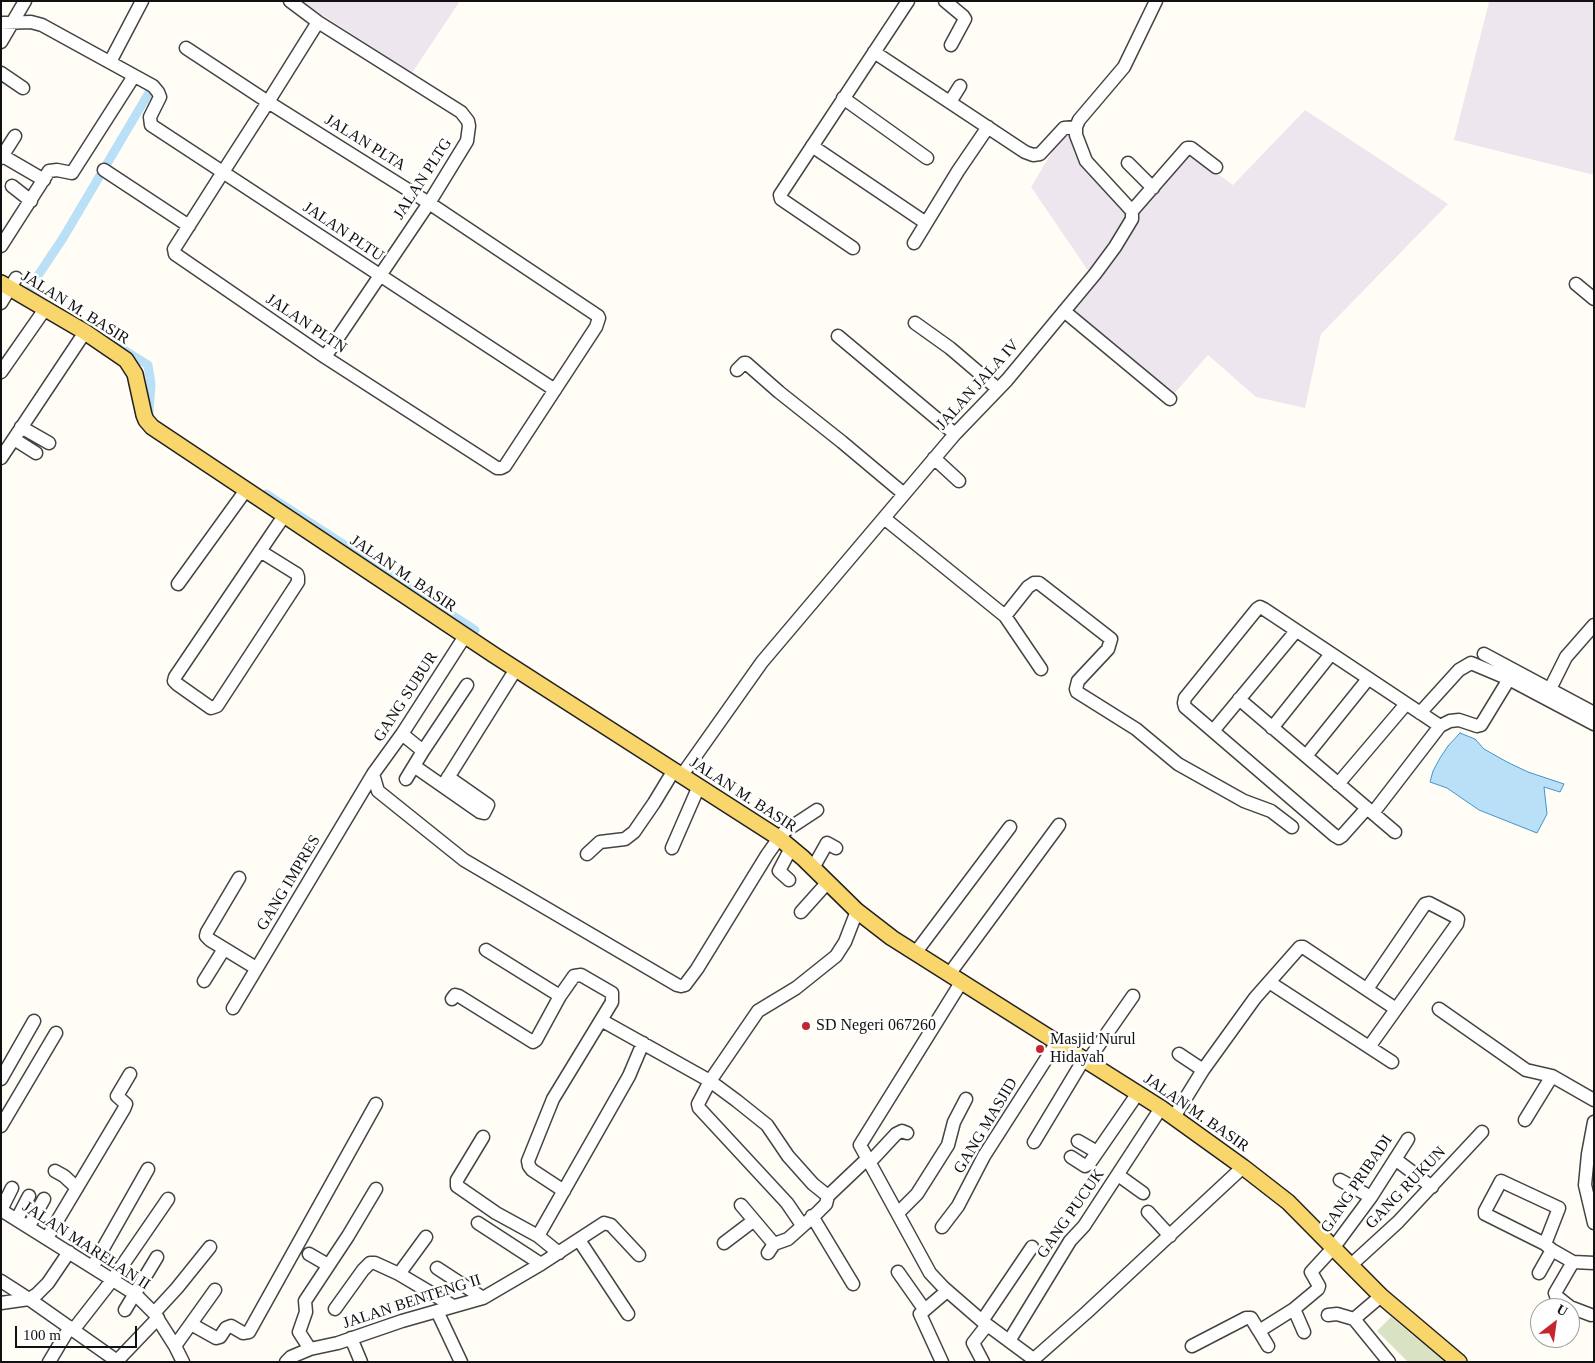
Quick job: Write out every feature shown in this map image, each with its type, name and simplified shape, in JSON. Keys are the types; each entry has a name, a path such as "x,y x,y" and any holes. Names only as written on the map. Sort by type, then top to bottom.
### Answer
{"main road":[{"name":"JALAN M. BASIR","path":"9,283 45,309 120,356 132,367 144,415 148,423 465,636 779,838 857,911 892,938 1138,1092 1244,1167 1288,1202 1381,1296 1459,1362"}],"street":[{"path":"1,42 7,23 25,1"},
{"path":"110,62 142,1"},
{"name":"JALAN PLTG","path":"290,1 318,22 461,112 468,121 470,131 467,141 429,203 324,357"},
{"path":"853,248 780,197 908,1"},
{"path":"945,1 965,18 951,45"},
{"path":"1156,1 1124,67 1079,120 1076,127 1076,135 1086,161 1091,168 1132,211 1185,150 1189,148 1216,166"},
{"path":"3,238 31,201 50,170 72,174 134,76 42,25 30,22 7,23"},
{"name":"JALAN PLTN","path":"318,22 174,249 176,256 324,357 497,468 505,466 596,327 599,318"},
{"name":"JALAN PLTA","path":"186,48 429,203 599,318"},
{"path":"874,52 1032,155 1040,154 1064,128 1076,127"},
{"path":"2,74 22,88"},
{"name":"JALAN PLTU","path":"134,76 153,86 160,97 150,117 152,125 555,390"},
{"path":"950,102 960,86"},
{"path":"843,98 927,158"},
{"path":"914,243 958,171 988,127"},
{"path":"15,136 5,158 44,180"},
{"path":"812,146 926,223"},
{"path":"1128,163 1153,188"},
{"path":"104,170 189,226"},
{"path":"12,186 31,201"},
{"name":"JALAN JALA IV","path":"586,854 600,842 625,839 634,832 762,662 934,458 998,389 1106,260 1132,219 1132,211"},
{"path":"1,303 9,283"},
{"path":"1576,284 1594,299"},
{"path":"1,372 45,309"},
{"path":"1064,310 1170,399"},
{"path":"915,323 950,348 998,389"},
{"path":"1,458 84,332"},
{"path":"838,336 955,434"},
{"path":"737,370 746,363 904,494"},
{"path":"21,426 49,443"},
{"path":"14,439 36,453"},
{"path":"934,458 959,481"},
{"path":"178,584 246,490"},
{"path":"260,551 297,574 298,582 217,706 211,708 177,684 175,679 260,551 284,516"},
{"path":"884,518 1005,616 1041,669"},
{"path":"1005,616 1028,587 1034,583 1039,583 1111,639 1108,648 1078,681 1077,692 1136,729 1178,764 1244,801 1271,811 1292,827"},
{"path":"1440,726 1260,607 1184,703 1185,707 1339,838 1370,810 1440,726 1450,721 1459,720 1477,726 1481,725 1509,678"},
{"path":"1550,689 1566,657 1594,625"},
{"path":"1213,731 1296,631"},
{"name":"GANG SUBUR","path":"373,774 402,734 465,636"},
{"path":"1272,728 1330,654"},
{"path":"1484,654 1594,713"},
{"path":"1420,713 1459,670 1471,663 1509,678 1594,724"},
{"path":"414,766 445,782 516,669"},
{"path":"1306,756 1368,679"},
{"path":"406,780 423,750 467,685"},
{"path":"1239,699 1395,832"},
{"path":"1338,784 1406,704"},
{"path":"402,734 423,750"},
{"path":"373,774 378,791 464,860 677,985 682,986 685,985 697,969 767,854 779,838 785,831 817,810"},
{"name":"GANG IMPRES","path":"232,1008 373,774"},
{"path":"672,848 699,786"},
{"path":"1059,824 956,977 860,1143 860,1148 869,1161 930,1273 947,1291 985,1323 1032,1358 1035,1358 1244,1167"},
{"path":"916,952 1010,827"},
{"path":"813,868 827,843 836,848"},
{"path":"790,880 779,871 791,848"},
{"path":"239,878 206,933 207,937 224,949 256,968"},
{"path":"801,912 827,883"},
{"path":"1367,989 1426,903 1456,917 1458,924 1369,1047"},
{"path":"802,1225 787,1203 699,1108 698,1104 710,1081 758,1011 796,988 836,956 845,942 857,911"},
{"path":"1174,1117 1203,1070 1255,998 1300,947 1396,1009"},
{"path":"204,981 224,949"},
{"path":"486,950 560,996"},
{"path":"452,999 455,995 460,996 533,1042 536,1040 572,978 579,974 610,991 612,1002 554,1099 528,1161 532,1170 564,1191"},
{"path":"1269,982 1392,1062"},
{"path":"1034,1142 1086,1060 1133,996"},
{"path":"1439,1009 1526,1070 1552,1076 1594,1100"},
{"path":"601,1020 710,1081 767,1125 788,1156 813,1184 828,1196"},
{"path":"1,1079 34,1021"},
{"path":"1,1126 56,1033"},
{"name":"GANG MASJID","path":"942,1227 958,1206 984,1156 1057,1042"},
{"path":"538,1236 629,1076 643,1043"},
{"path":"1179,1054 1203,1070"},
{"path":"47,1238 126,1106 125,1102 117,1096 130,1074"},
{"path":"1525,1120 1552,1076"},
{"path":"1071,1157 1085,1166 1089,1164 1138,1092"},
{"path":"898,1213 918,1194 948,1145 954,1122 966,1099"},
{"path":"191,1324 216,1338 220,1337 226,1328 231,1326 243,1333 249,1332 376,1104"},
{"name":"GANG PUCUK","path":"1009,1341 1070,1240 1084,1226 1161,1108"},
{"path":"1594,1122 1585,1185 1594,1223"},
{"path":"741,1206 753,1220 771,1248 788,1239 826,1204 828,1196 869,1161 896,1134 902,1131 907,1133"},
{"name":"GANG RUKUN","path":"1351,1265 1398,1222 1482,1132"},
{"path":"483,1137 457,1180 457,1186 496,1212 538,1236 559,1253"},
{"name":"GANG PRIBADI","path":"1294,1309 1318,1289 1319,1286 1310,1272 1334,1247 1371,1197 1408,1140"},
{"path":"1078,1141 1097,1152"},
{"path":"1395,1159 1432,1187"},
{"path":"93,1266 148,1169"},
{"path":"55,1171 64,1176 77,1188"},
{"path":"1118,1175 1143,1193"},
{"path":"1340,1180 1371,1197"},
{"path":"1539,1273 1548,1247 1559,1208 1501,1181 1485,1214 1548,1247 1573,1262 1594,1263"},
{"path":"1,1210 12,1188"},
{"path":"310,1349 299,1330 306,1312 305,1301 348,1236 376,1189"},
{"path":"23,1222 29,1196"},
{"path":"23,1222 44,1199"},
{"path":"49,1362 72,1328 113,1279 168,1200"},
{"name":"JALAN MARELAN II","path":"1,1210 23,1222 135,1294 156,1316 183,1362"},
{"path":"1148,1212 1170,1236"},
{"path":"812,1216 852,1284"},
{"path":"724,1243 753,1220"},
{"name":"JALAN BENTENG II","path":"286,1362 291,1357 310,1349 352,1341 437,1311 483,1298 607,1223 639,1255"},
{"path":"478,1224 542,1264"},
{"path":"400,1274 426,1237"},
{"path":"579,1240 628,1314"},
{"path":"1,1281 30,1299 117,1361 156,1316 210,1247"},
{"path":"983,1362 973,1343 1032,1247"},
{"path":"1,1303 30,1299 37,1294 48,1283 69,1252"},
{"path":"309,1254 328,1265"},
{"path":"125,1310 157,1257"},
{"path":"1573,1262 1555,1294 1570,1307 1591,1315"},
{"path":"335,1309 370,1263 375,1263 400,1274 453,1306"},
{"path":"437,1268 483,1298"},
{"path":"898,1272 924,1310"},
{"path":"175,1346 215,1290"},
{"path":"942,1362 920,1314 947,1291"},
{"path":"1354,1319 1381,1296"},
{"path":"1260,1331 1294,1309 1304,1332"},
{"path":"437,1311 461,1362"},
{"path":"1328,1316 1337,1314 1354,1319 1389,1362"},
{"path":"1192,1346 1246,1318 1251,1318 1268,1346"},
{"path":"352,1341 360,1362"}],"shaded area":[{"path":"301,1 460,1 412,73"},
{"path":"1487,1 1594,1 1594,175 1454,140 1489,2"},
{"path":"1305,110 1448,204 1321,334 1305,408 1256,397 1208,355 1173,395 1068,311 1136,206 1186,151 1233,185"},
{"path":"1066,129 1073,142 1128,216 1089,272 1031,187"}],"green space":[{"path":"1391,1317 1445,1362 1408,1362 1377,1331"}],"water":[{"path":"1460,733 1475,739 1484,749 1507,762 1528,772 1564,784 1560,792 1544,787 1547,814 1537,833 1479,810 1447,788 1430,782 1440,758"}],"waterway":[{"path":"37,298 30,294 31,286 63,238 153,86"},
{"path":"111,342 148,365 151,384 149,413"},
{"path":"266,494 475,630"}],"place":[{"name":"SD Negeri 067260","path":"806,1026"},
{"name":"Masjid Nurul Hidayah","path":"1040,1049"}]}
